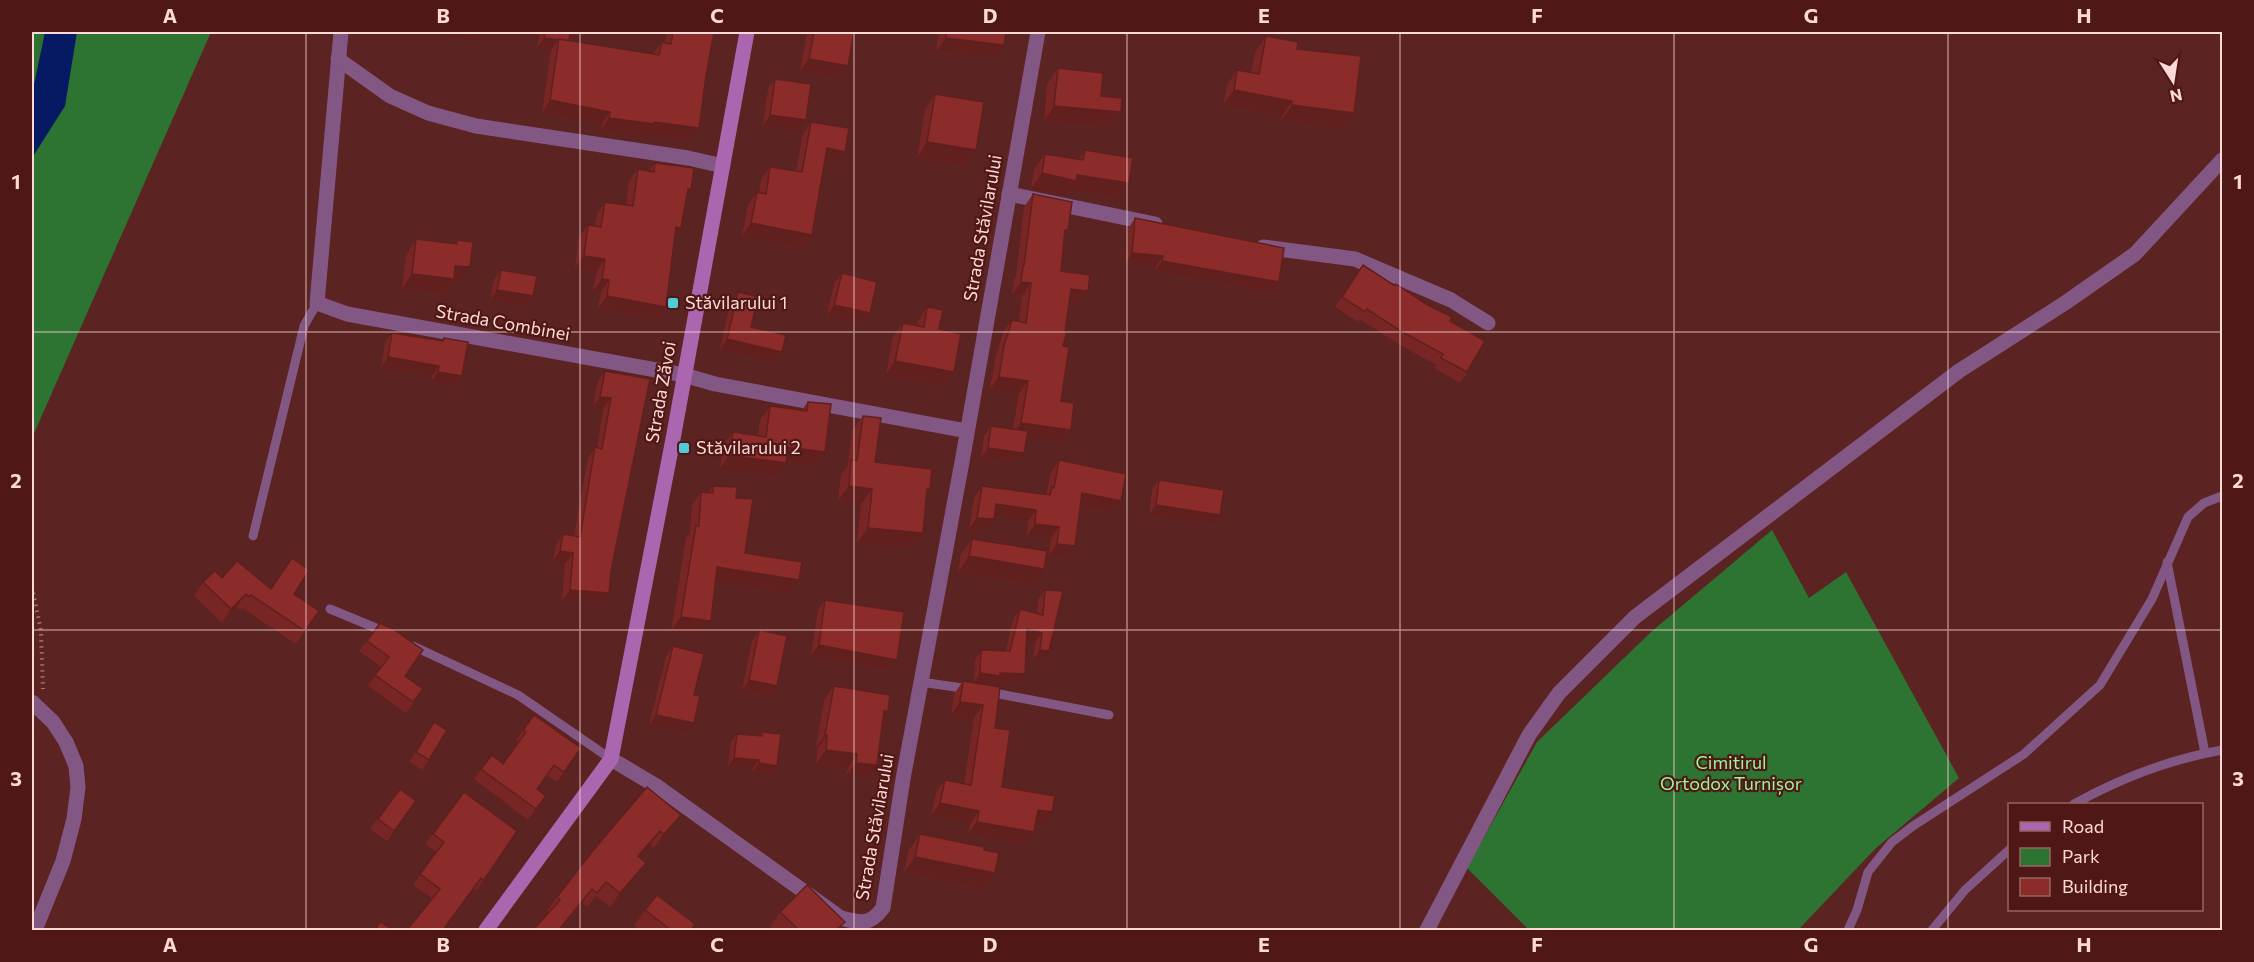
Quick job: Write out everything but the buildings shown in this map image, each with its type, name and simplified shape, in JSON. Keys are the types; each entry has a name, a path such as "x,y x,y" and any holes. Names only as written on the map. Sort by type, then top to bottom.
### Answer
{"street":[{"path":"317,303 341,32"},
{"name":"Strada Zăvoi","path":"611,759 747,32"},
{"name":"Strada Stăvilarului","path":"611,759 658,787 841,918 860,923 874,919 883,908 903,779 1038,32"},
{"path":"338,60 390,96 438,116 476,126 688,158 723,166"},
{"path":"1427,930 1528,735 1559,693 1635,617 1959,371 2065,303 2135,254 2223,160"},
{"path":"1009,194 1168,227"},
{"path":"1247,243 1355,259 1451,300 1488,323"},
{"name":"Strada Combinei","path":"317,303 347,314 684,375"},
{"path":"684,375 715,384 967,431"},
{"path":"35,705 53,722 66,742 76,766 78,787 74,819 63,861 35,930"},
{"path":"486,930 611,759"}],"lane":[{"path":"252,536 304,326 317,303"},
{"path":"1848,930 1857,910 1868,872 1892,842 1912,826 2024,754 2100,685 2152,599 2188,517 2204,503 2223,496"},
{"path":"2167,562 2205,753"},
{"path":"330,609 392,635"},
{"path":"403,640 518,695 611,759"},
{"path":"921,682 1000,694 1109,715"},
{"path":"2076,803 2127,779 2175,761 2223,750"},
{"path":"1932,930 1965,890 2008,851"}],"path":[{"path":"32,587 41,631 43,698 35,705"}],"green space":[{"path":"32,32 211,32 32,438"},
{"name":"Cimitirul Ortodox Turnișor","path":"1772,530 1809,598 1846,572 1959,778 1875,849 1800,928 1795,930 1529,930 1467,868 1537,742 1651,632"}],"shaded area":[{"path":"45,32 77,32 65,106 32,158 32,94"}],"place":[{"name":"Stăvilarului 1","path":"673,303"},
{"name":"Stăvilarului 2","path":"684,448"}]}
